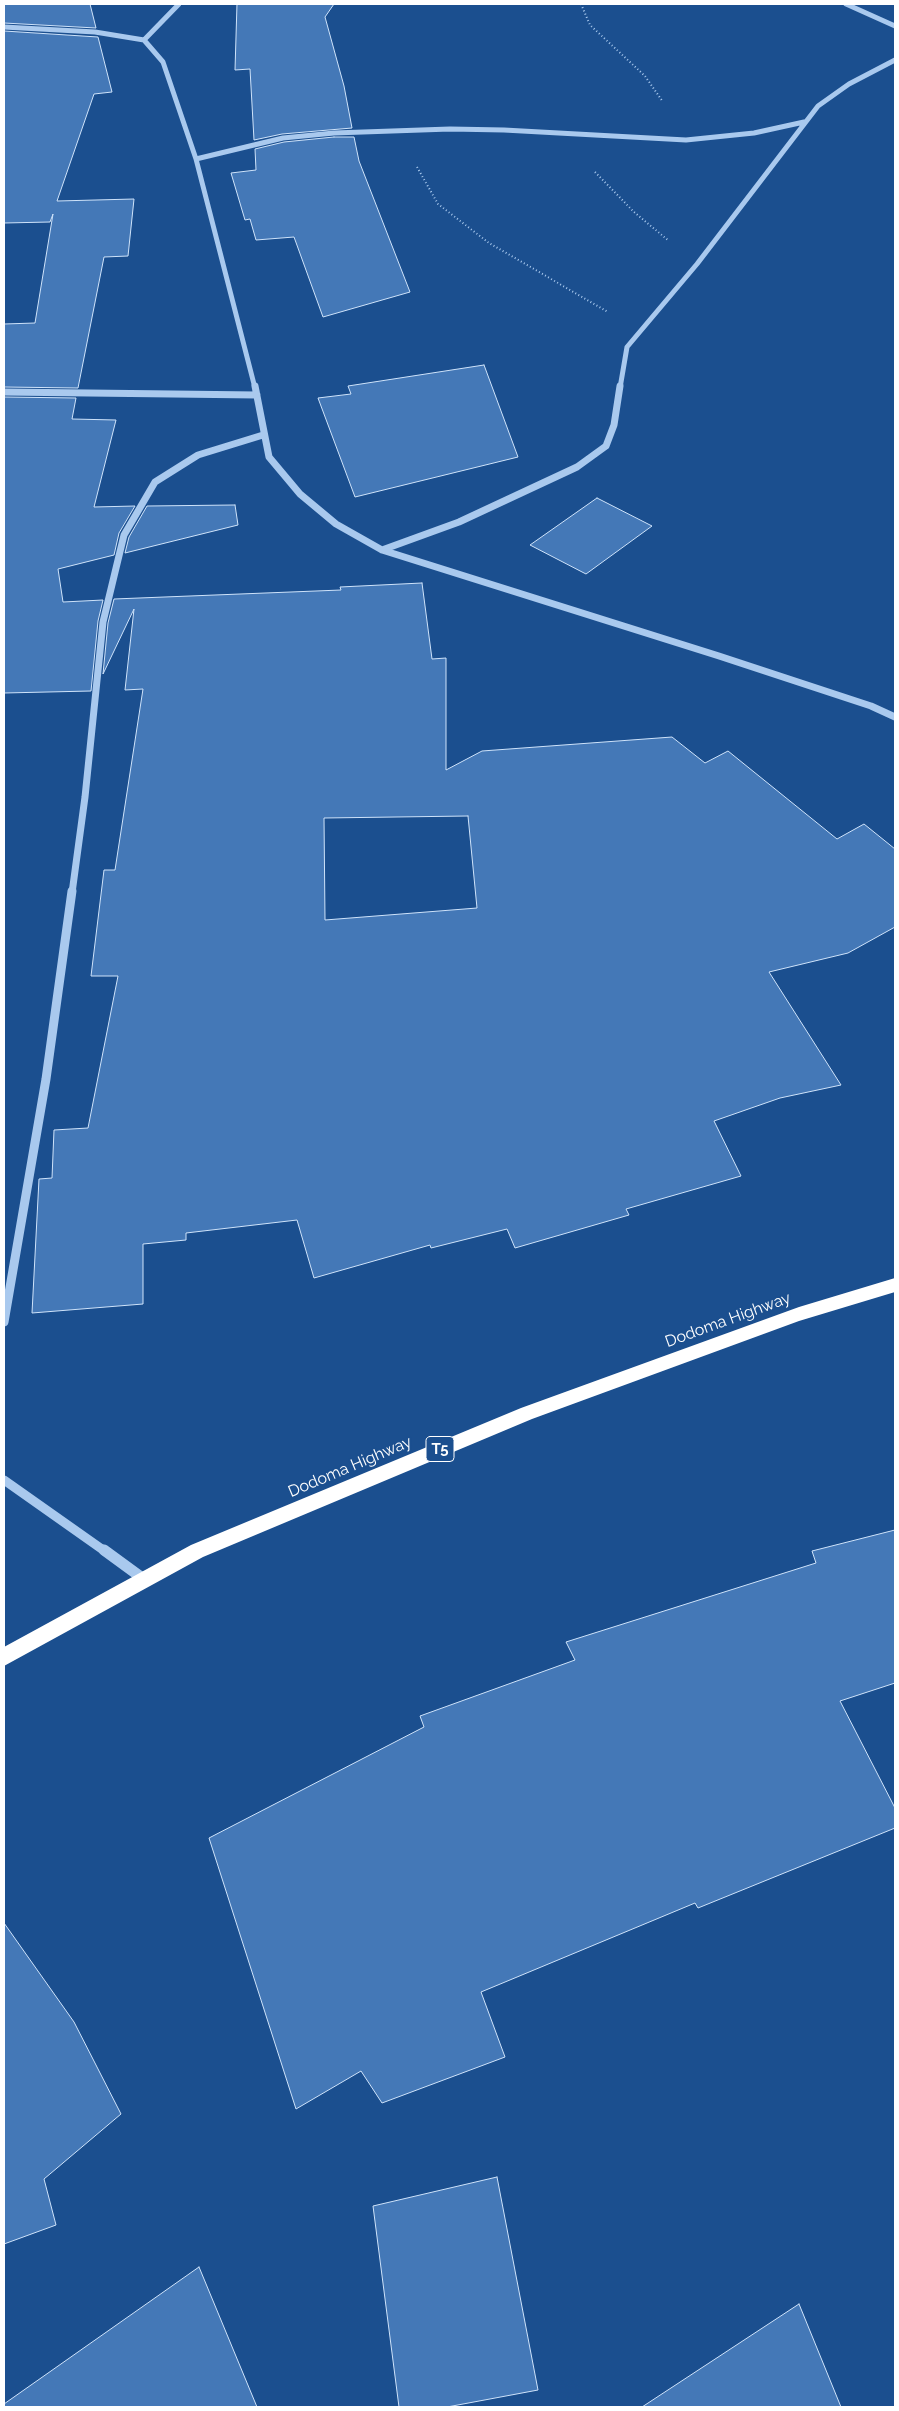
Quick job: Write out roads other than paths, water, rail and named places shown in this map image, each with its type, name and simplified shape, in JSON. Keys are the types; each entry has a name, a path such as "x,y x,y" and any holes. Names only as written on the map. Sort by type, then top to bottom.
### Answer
{"highway":[{"name":"Dodoma Highway","path":"4,1657 197,1551 527,1413 799,1314 895,1285"}],"street":[{"path":"144,40 179,4"},
{"path":"846,4 895,26"},
{"path":"4,27 95,32 144,40 163,62 196,159 257,395 263,435 269,457 300,494 336,524 382,550 710,653 871,706 895,717"},
{"path":"382,550 459,522 577,467 606,446 614,425 628,346 697,264 818,106 849,84 895,60"},
{"path":"196,159 283,138 398,131 450,129 686,140 754,133 804,122"},
{"path":"4,392 257,395"},
{"path":"4,1322 46,1079 85,797 103,622 124,535 155,482 198,455 263,435"},
{"path":"4,1480 41,1504 146,1580"}]}
